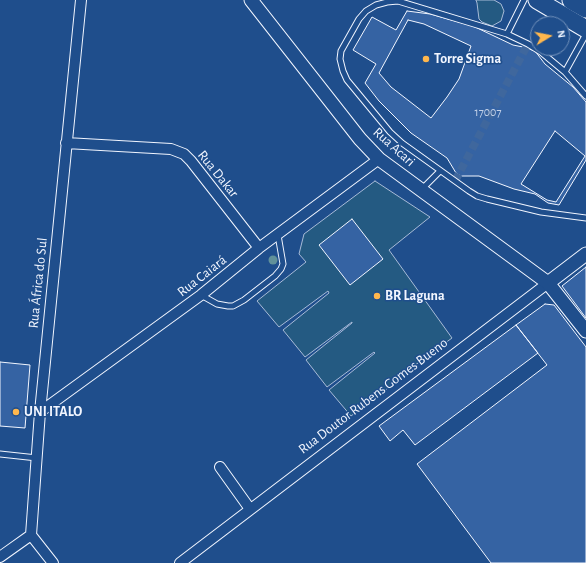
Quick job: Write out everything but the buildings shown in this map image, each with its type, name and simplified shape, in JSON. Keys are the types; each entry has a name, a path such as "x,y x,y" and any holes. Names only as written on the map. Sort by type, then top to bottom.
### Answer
{"highway":[{"path":"537,0 586,29"},
{"path":"572,0 586,8"}],"street":[{"name":"Rua África do Sul","path":"31,535 40,412 81,0"},
{"name":"Rua Acari","path":"251,0 360,139 379,159 548,283 586,331"},
{"name":"Rua Dakar","path":"66,143 171,149 178,151 191,160 259,248"},
{"name":"Rua Caiará","path":"40,412 201,295 259,248 379,159"},
{"name":"Rua Doutor Rubens Gomes Bueno","path":"180,563 586,254"},
{"path":"220,467 250,509"},
{"path":"0,557 31,535 52,563"}],"lane":[{"path":"507,34 524,0"},
{"path":"586,96 565,72 541,52 507,34 398,1 376,5 366,11 359,19 341,51 340,59 347,80 390,132 402,143 477,196 541,212 586,218"},
{"path":"565,72 586,34"},
{"path":"421,190 440,170"},
{"path":"201,295 217,304 233,306 244,300 275,276 283,264 278,235"},
{"path":"0,454 37,458"}],"shaded area":[{"path":"476,0 494,0 501,4 504,11 501,21 492,26 482,22 479,19"},
{"name":"BR Laguna","path":"375,181 430,217 389,250 452,338 403,374 404,376 351,416 329,390 375,353 374,352 327,387 306,360 352,322 305,357 283,330 329,293 328,291 279,327 257,301 306,262 299,254 304,234"}],"tunnel":[{"path":"455,181 528,44"}],"place":[{"name":"Torre Sigma","path":"426,59"},
{"name":"BR Laguna","path":"377,296"},
{"name":"UNI ITALO","path":"16,412"}]}
